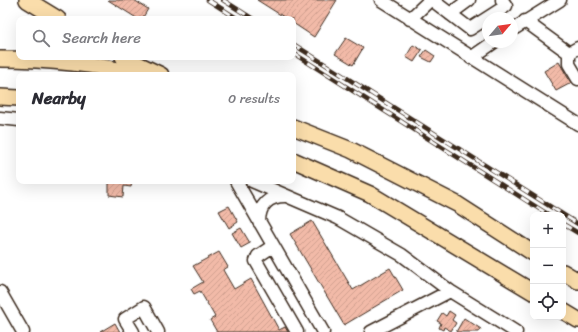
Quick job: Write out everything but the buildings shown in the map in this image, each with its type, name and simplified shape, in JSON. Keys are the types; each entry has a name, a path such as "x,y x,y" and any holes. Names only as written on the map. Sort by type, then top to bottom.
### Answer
{"main road":[{"path":"27,0 53,16"},
{"path":"0,59 16,59"},
{"path":"43,60 103,66 129,72"},
{"path":"129,60 155,72"},
{"path":"0,96 16,98"},
{"path":"296,128 351,150 457,204 530,251"},
{"path":"296,161 370,194 530,290"},
{"path":"566,274 578,281"},
{"path":"566,312 578,320"}],"street":[{"path":"381,0 578,124"},
{"path":"410,19 431,0 470,29 506,6 502,0"},
{"path":"450,14 469,0"},
{"path":"518,26 560,0"},
{"path":"525,21 574,50 569,64 578,80"},
{"path":"471,58 485,48"},
{"path":"0,118 16,120"},
{"path":"238,184 323,332"},
{"path":"259,184 338,218 402,255 450,292 516,332"},
{"path":"259,222 260,211 267,201 274,197 286,196"},
{"path":"273,246 258,256 256,261 297,332"},
{"path":"0,292 23,332"},
{"path":"371,332 384,328 450,292"},
{"path":"133,332 125,318 144,307 158,332"}],"railway":[{"path":"208,0 233,16"},
{"path":"223,0 248,16"},
{"path":"296,46 578,224"},
{"path":"296,55 544,212"},
{"path":"566,226 578,233"}]}
